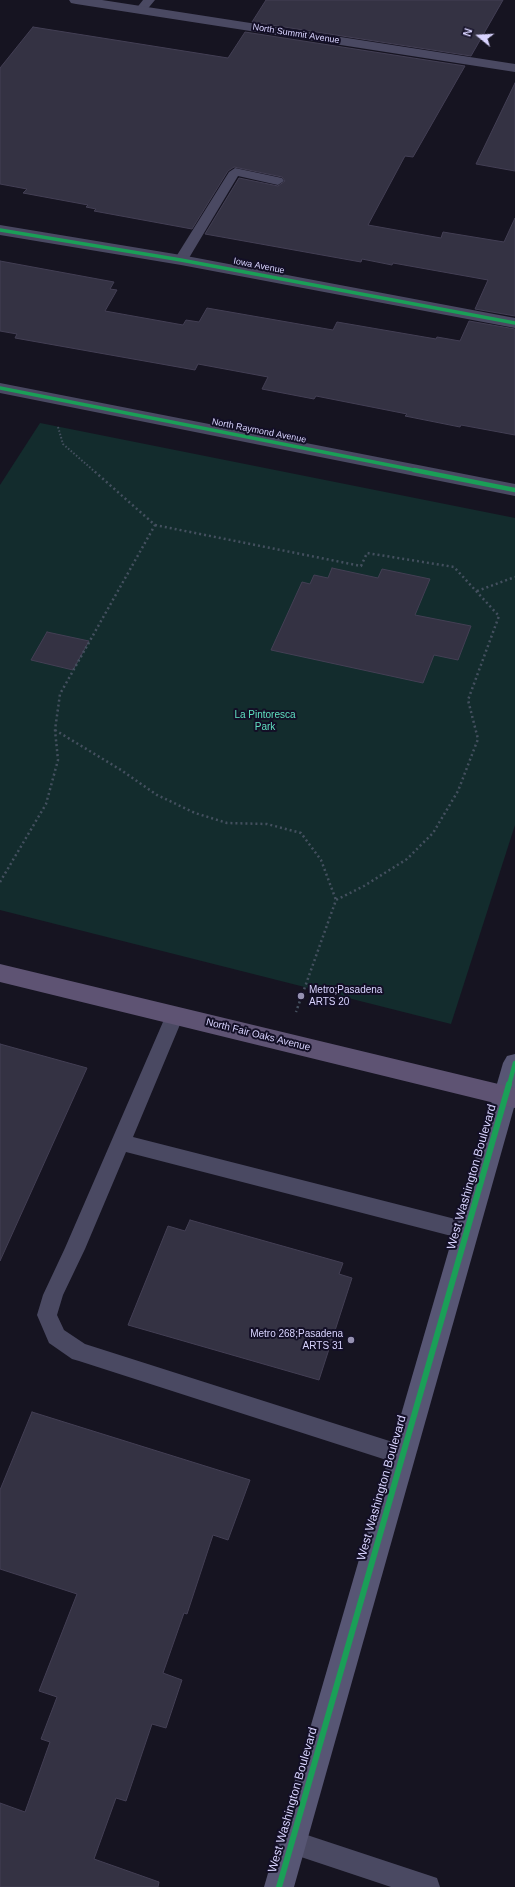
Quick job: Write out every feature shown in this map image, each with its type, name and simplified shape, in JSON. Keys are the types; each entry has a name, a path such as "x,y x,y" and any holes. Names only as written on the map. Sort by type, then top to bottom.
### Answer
{"main road":[{"name":"North Fair Oaks Avenue","path":"0,973 510,1097"},
{"name":"West Washington Boulevard","path":"279,1887 467,1231 510,1097 515,1063"}],"street":[{"name":"North Summit Avenue","path":"76,0 145,5 515,68"},
{"name":"Iowa Avenue","path":"0,230 181,260 515,323"},
{"name":"North Raymond Avenue","path":"0,388 515,490"}],"lane":[{"path":"181,260 235,172 278,180"},
{"path":"175,1015 75,1249 53,1295 47,1315 56,1336 79,1352 402,1455"},
{"path":"120,1142 467,1231"},
{"path":"292,1842 428,1887"}],"path":[{"path":"49,397 63,444 155,524 361,566 367,553 454,567 499,616 468,700 478,739 458,791 433,833 407,859 364,886 336,900"},
{"path":"0,882 46,804 58,760 55,730 60,694 155,524"},
{"path":"477,591 515,577"},
{"path":"55,730 121,770 157,795 195,813 227,823 267,824 301,833 321,860 336,900 285,1042"}],"green space":[{"name":"La Pintoresca Park","path":"40,423 515,518 515,825 451,1024 0,910 0,485"}],"building":[{"path":"266,0 503,0 471,56 252,22"},
{"path":"33,27 228,58 245,32 465,66 413,157 405,156 368,225 441,238 443,232 504,242 515,218 515,316 475,309 488,280 393,263 392,265 362,259 361,262 205,234 239,178 278,186 285,181 282,177 234,167 228,171 192,229 94,211 96,209 86,207 88,205 23,193 27,189 0,184 0,68"},
{"path":"515,83 515,171 476,164"},
{"path":"0,261 114,282 110,289 117,290 105,311 183,325 186,320 199,322 207,308 333,330 337,322 436,339 437,337 460,341 469,321 515,329 515,435 461,425 460,427 405,416 407,414 316,396 314,399 262,389 268,377 198,364 195,370 15,338 17,334 0,331"},
{"path":"332,568 378,578 382,569 430,579 415,615 471,626 458,660 434,655 423,683 271,650 302,582 310,584 314,575 328,578"},
{"path":"47,632 89,641 73,670 31,660"},
{"path":"0,1044 87,1068 0,1261"},
{"path":"190,1220 343,1263 339,1274 352,1278 319,1380 128,1325 168,1226 185,1231"},
{"path":"32,1412 250,1480 228,1540 213,1535 187,1614 184,1613 163,1673 182,1680 166,1728 152,1724 126,1801 116,1798 94,1859 159,1882 158,1887 0,1887 0,1803 25,1812 50,1742 41,1739 57,1697 39,1691 77,1594 0,1569 0,1490"}],"cycle path":[{"path":"0,230 181,260 515,323"},
{"path":"0,388 515,490"},
{"path":"279,1887 515,1063"}],"place":[{"name":"Metro;Pasadena ARTS 20","path":"301,996"},
{"name":"Metro 268;Pasadena ARTS 31","path":"351,1340"}]}
